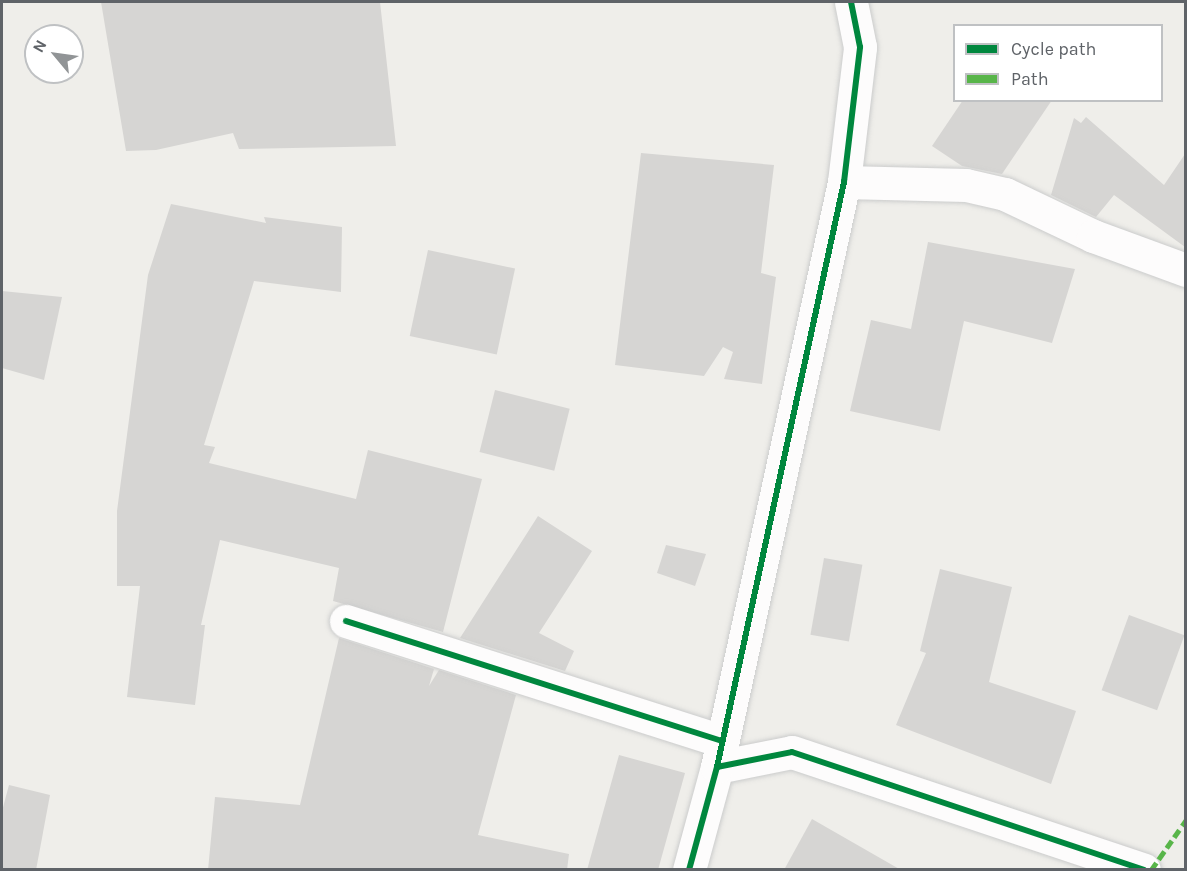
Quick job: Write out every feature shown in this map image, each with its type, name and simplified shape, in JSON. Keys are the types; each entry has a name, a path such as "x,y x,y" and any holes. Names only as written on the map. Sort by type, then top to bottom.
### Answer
{"street":[{"path":"688,870 720,754 844,182 860,47 858,5"},
{"path":"844,182 966,185 1005,194 1093,236 1185,270"},
{"path":"346,621 720,754 792,752 1144,870"}],"building":[{"path":"101,2 380,2 396,146 239,149 233,133 156,150 126,151"},
{"path":"962,102 1051,102 1002,174 962,166 932,146"},
{"path":"1086,117 1164,185 1185,154 1185,247 1114,195 1096,217 1051,195 1074,118 1081,123"},
{"path":"641,153 774,165 761,273 776,277 762,384 724,379 733,352 723,347 704,376 615,365"},
{"path":"171,204 266,223 264,217 342,227 341,292 254,281 204,445 215,447 209,463 356,499 368,450 482,479 443,632 333,601 339,568 220,540 201,625 205,625 195,705 127,697 140,586 117,586 117,511 148,275"},
{"path":"928,242 1075,269 1052,343 964,321 940,431 850,411 871,320 911,329"},
{"path":"428,250 515,269 497,355 410,336"},
{"path":"2,291 62,297 44,380 2,368"},
{"path":"495,390 570,409 554,471 480,452"},
{"path":"538,516 592,551 539,633 574,651 565,671 460,638"},
{"path":"666,545 706,554 695,586 657,573"},
{"path":"824,558 862,565 849,642 810,635"},
{"path":"940,569 1012,587 989,682 1076,711 1051,784 896,725 926,653 920,651"},
{"path":"1129,615 1184,635 1157,710 1102,690"},
{"path":"339,638 434,669 429,686 439,670 516,695 478,835 569,854 567,870 208,870 215,797 300,805"},
{"path":"619,755 685,773 658,870 587,870"},
{"path":"9,785 50,795 36,870 2,870 2,811"},
{"path":"812,819 901,870 784,870"}],"marked path":[{"path":"1151,870 1186,820"}],"cycle path":[{"path":"689,870 717,767 844,182 860,47 851,2"},
{"path":"346,621 722,741"},
{"path":"717,767 792,752 1144,870"}]}
